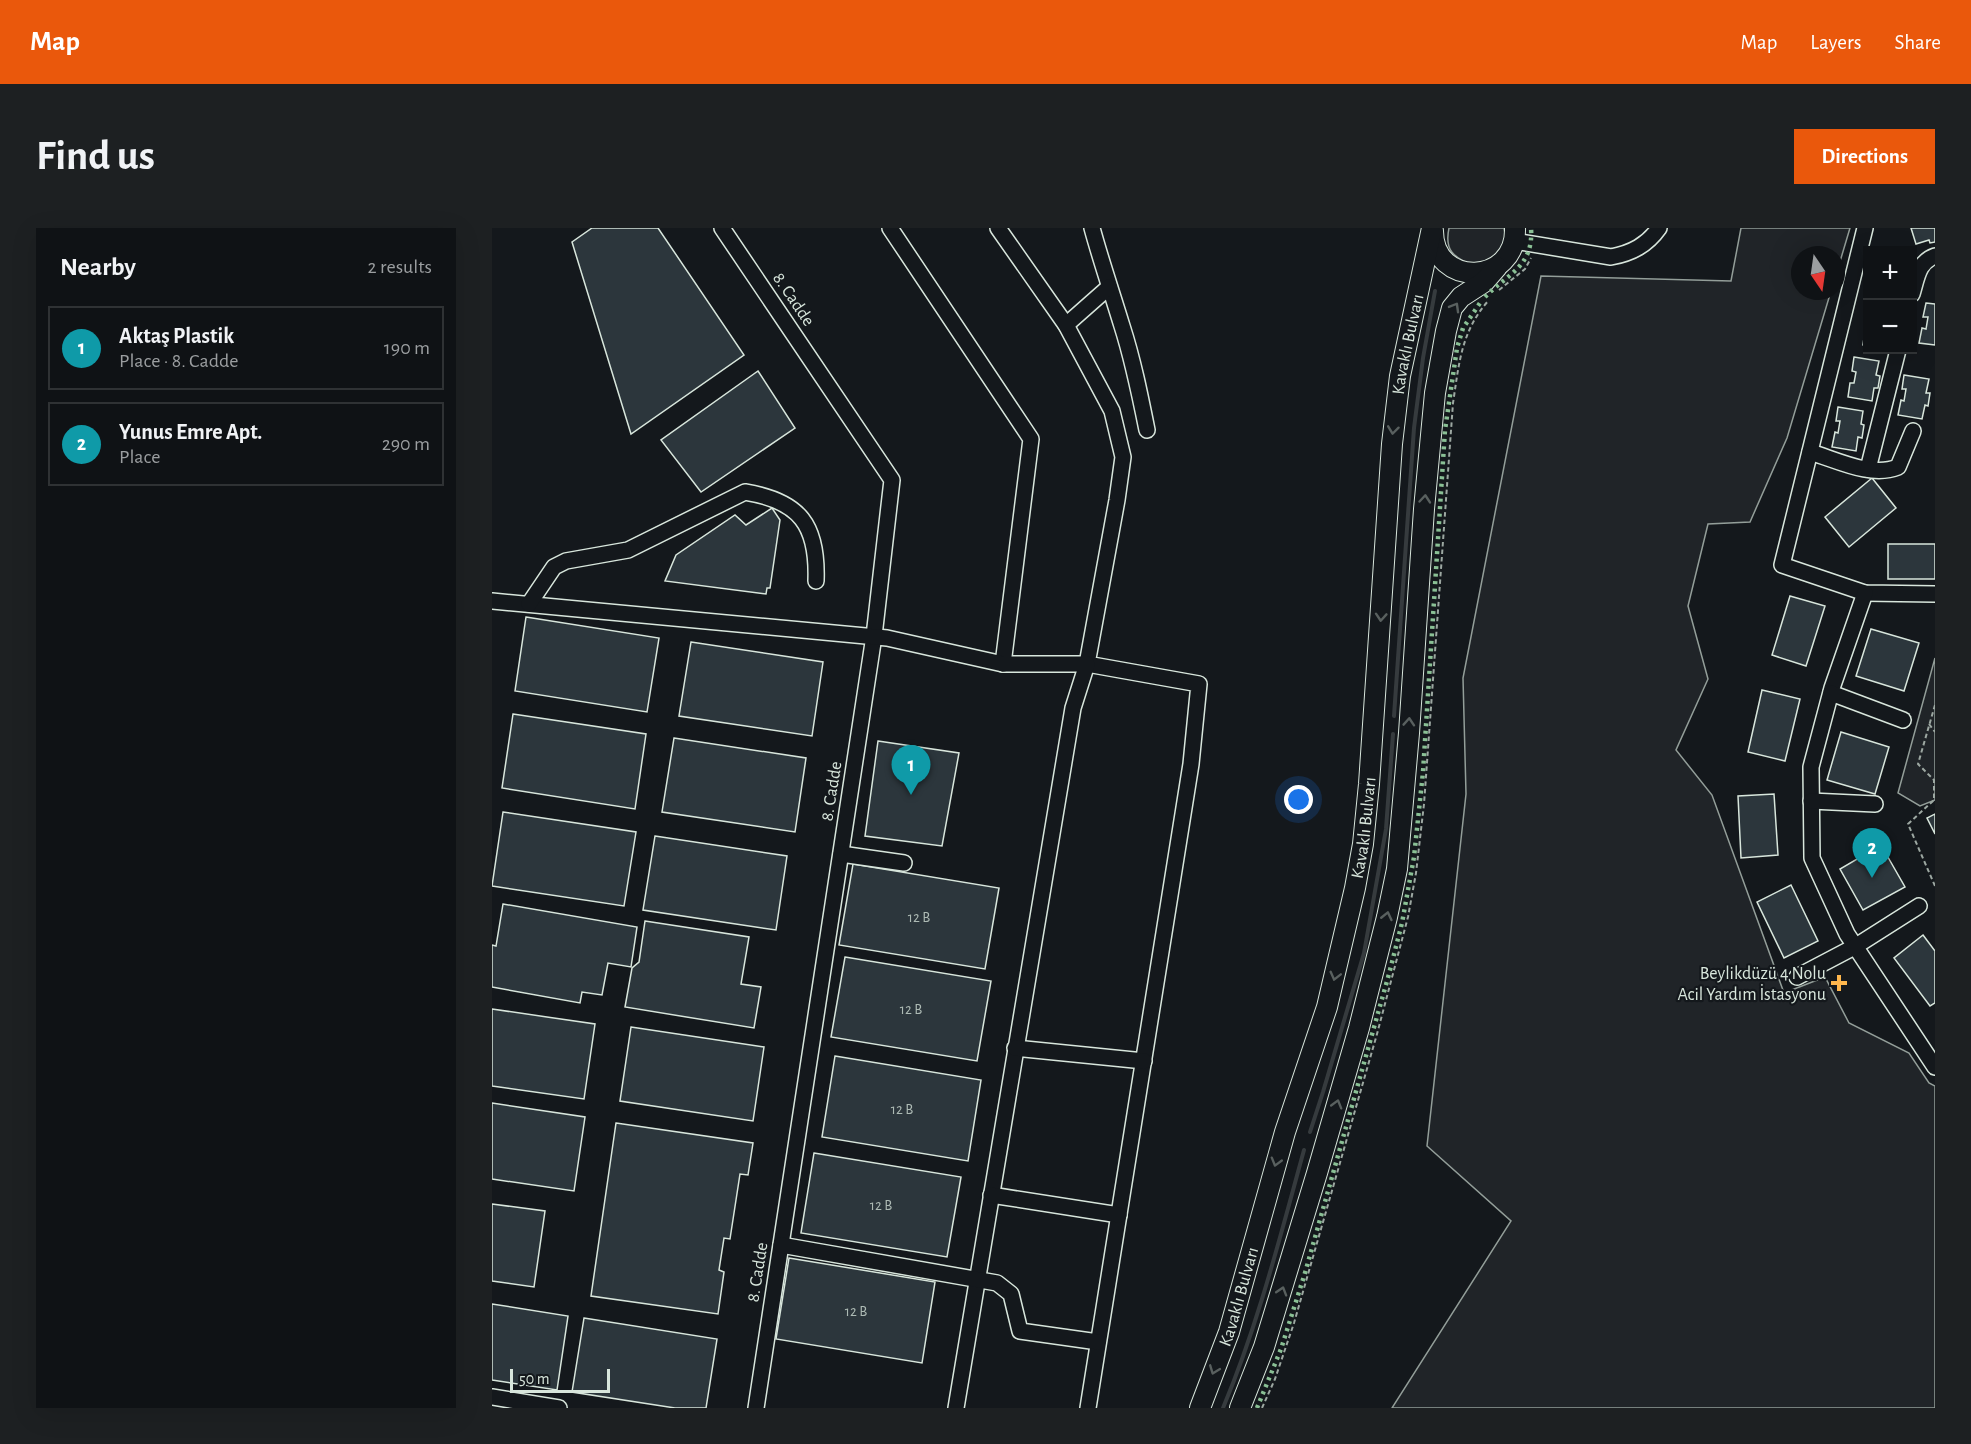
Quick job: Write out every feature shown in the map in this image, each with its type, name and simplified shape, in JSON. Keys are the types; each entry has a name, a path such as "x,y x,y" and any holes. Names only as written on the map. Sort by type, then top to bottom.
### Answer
{"main road":[{"name":"Kavaklı Bulvarı","path":"1432,228 1437,252 1457,270 1470,273 1485,272 1497,267"},
{"name":"Kavaklı Bulvarı","path":"1200,1408 1229,1332 1285,1132 1327,1007 1355,888 1363,844 1369,784 1397,399 1432,228"},
{"name":"Kavaklı Bulvarı","path":"1240,1408 1259,1361 1277,1306 1359,1028 1397,869 1425,498 1435,393 1446,331 1452,308 1461,297 1484,282 1508,257 1515,235"}],"street":[{"name":"8. Cadde","path":"722,228 892,480 874,636 756,1408"},
{"path":"890,228 1031,439 1003,664"},
{"path":"956,1408 1073,708 1087,664 1123,457 1112,411 1066,325 999,228"},
{"path":"1092,228 1122,325 1147,430"},
{"path":"1515,235 1611,257 1638,249 1659,228"},
{"path":"1865,228 1782,565 1865,593 1935,594"},
{"path":"1917,277 1924,261 1935,256"},
{"path":"1066,325 1109,287"},
{"path":"1868,469 1897,354"},
{"path":"1810,452 1886,472 1898,467 1913,431"},
{"path":"529,604 554,567 566,561 628,550 745,492 786,504 795,510 814,544 817,555 816,581"},
{"path":"1865,593 1831,693 1811,767 1812,858 1848,934 1935,1067"},
{"path":"492,601 874,636 1003,664 1087,664 1199,684 1191,764 1088,1408"},
{"path":"1831,693 1903,720"},
{"path":"1811,801 1875,804"},
{"path":"841,854 904,863"},
{"path":"1797,977 1856,946 1919,906"},
{"path":"1015,1048 1143,1061"},
{"path":"991,1195 1119,1215"},
{"path":"781,1245 997,1283 1011,1294 1020,1331 1098,1342"},
{"path":"492,1397 559,1408"}],"path":[{"path":"1935,705 1918,764 1934,780 1935,800 1908,824 1935,886"},
{"path":"1929,724 1935,732"}],"shaded area":[{"path":"1449,228 1504,228 1506,239 1499,256 1473,266 1461,260 1449,248"},
{"path":"1741,228 1850,228 1845,246 1791,246 1791,300 1828,300 1787,438 1750,522 1708,524 1688,606 1708,679 1676,750 1712,795 1784,993 1825,977 1849,1023 1909,1053 1929,1083 1935,1086 1935,1408 1392,1408 1511,1221 1427,1146 1466,794 1463,678 1541,276 1731,281"},
{"path":"1935,658 1935,800 1920,806 1898,793"}],"building":[{"path":"592,228 658,228 744,355 631,434 572,242"},
{"path":"1911,228 1935,228 1935,242 1930,243 1929,240 1916,244"},
{"path":"1926,303 1935,304 1935,345 1919,343 1922,328 1926,329 1928,317 1923,317"},
{"path":"1854,357 1879,361 1876,375 1880,376 1878,388 1874,388 1872,401 1848,397 1850,383 1854,383 1856,372 1852,371"},
{"path":"758,371 795,428 701,492 661,440"},
{"path":"1904,375 1929,379 1926,393 1930,393 1928,406 1925,405 1922,419 1898,415 1906,389 1902,389"},
{"path":"1838,407 1863,411 1862,438 1858,437 1856,451 1832,447 1840,421 1836,421"},
{"path":"1872,478 1896,508 1849,547 1825,517"},
{"path":"772,508 780,520 770,588 767,588 766,594 665,581 676,555 735,515 746,525"},
{"path":"1888,544 1935,544 1935,579 1888,579"},
{"path":"1790,596 1825,606 1806,666 1772,655"},
{"path":"526,617 659,638 647,712 515,691"},
{"path":"1871,629 1919,643 1904,691 1856,676"},
{"path":"691,642 823,662 812,736 679,716"},
{"path":"1762,690 1800,699 1785,761 1748,752"},
{"path":"513,714 646,734 635,809 502,788"},
{"path":"1841,732 1889,747 1875,794 1827,780"},
{"path":"674,738 806,758 795,832 662,812"},
{"path":"878,741 959,753 942,846 865,836"},
{"path":"1774,794 1778,855 1741,858 1738,796"},
{"path":"503,812 636,832 624,906 492,886"},
{"path":"1935,814 1935,834 1927,818"},
{"path":"655,836 787,856 776,930 643,910"},
{"path":"1881,845 1905,887 1863,910 1840,869"},
{"path":"853,864 999,888 985,969 839,945"},
{"path":"1791,885 1818,941 1784,958 1757,902"},
{"path":"503,904 637,927 631,967 608,963 602,995 582,992 580,1003 492,987 492,945 496,946"},
{"path":"645,921 749,937 741,984 761,987 754,1028 625,1007 632,968 639,962"},
{"path":"1923,935 1935,951 1935,1003 1930,1006 1894,958"},
{"path":"845,957 991,981 977,1061 831,1037"},
{"path":"492,1009 595,1024 584,1099 492,1086"},
{"path":"631,1027 764,1047 753,1121 620,1101"},
{"path":"835,1056 981,1080 968,1161 822,1137"},
{"path":"492,1103 585,1117 574,1191 492,1179"},
{"path":"616,1123 753,1143 748,1175 740,1174 730,1239 724,1238 719,1270 724,1272 718,1314 591,1296"},
{"path":"814,1153 961,1177 947,1257 801,1233"},
{"path":"492,1204 545,1211 534,1287 492,1281"},
{"path":"789,1258 935,1282 922,1363 776,1339"},
{"path":"492,1304 568,1316 557,1390 492,1380"},
{"path":"584,1318 717,1339 706,1408 675,1408 572,1392"}],"waterway":[{"path":"1394,716 1414,428 1435,291"},
{"path":"1310,1132 1364,953 1386,829 1393,734"},
{"path":"1223,1408 1258,1313 1304,1150"}],"hedge":[{"path":"1485,297 1524,261 1531,241 1531,228"},
{"path":"1257,1408 1281,1349 1305,1273 1402,923 1414,857 1423,772 1445,430 1457,348 1463,328 1480,303"}],"place":[{"name":"Aktaş Plastik","path":"911,795"},
{"name":"Yunus Emre Apt.","path":"1872,878"},
{"name":"Beylikdüzü 4 Nolu Acil Yardım İstasyonu","path":"1839,983"}]}
